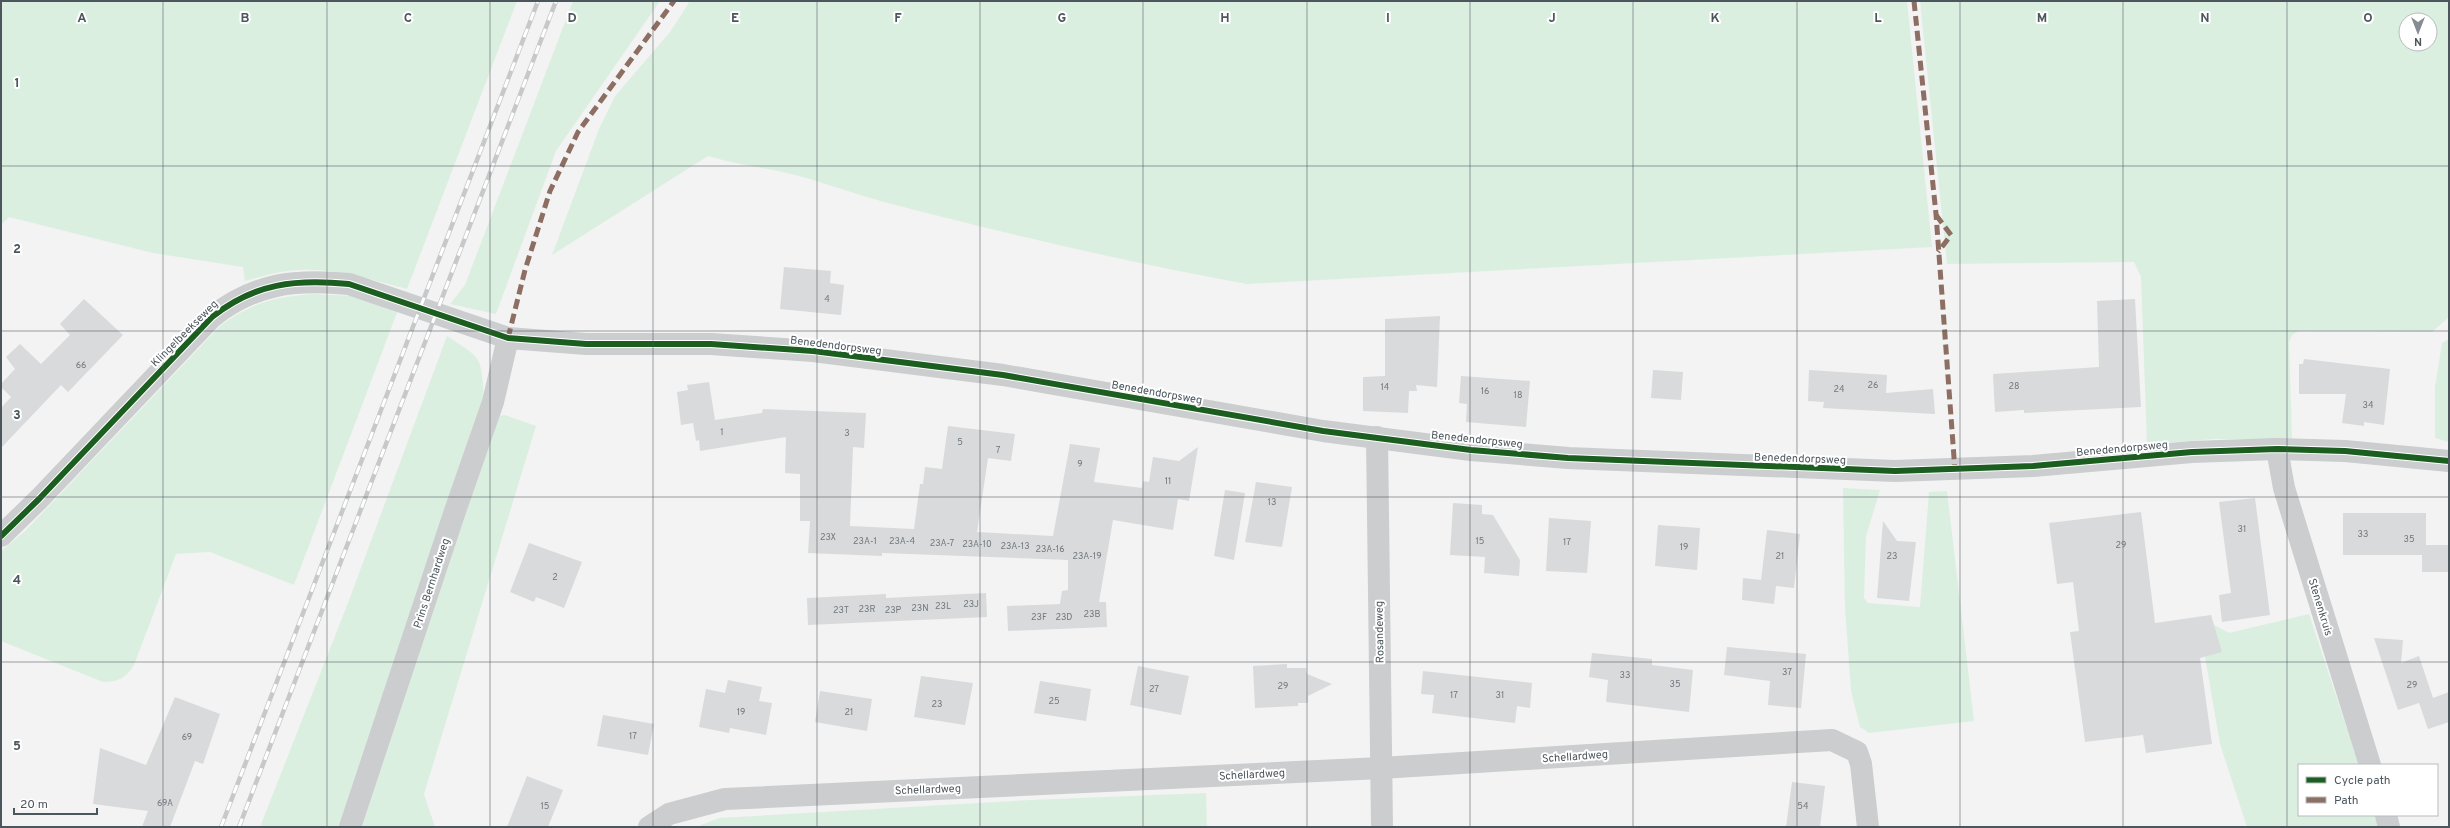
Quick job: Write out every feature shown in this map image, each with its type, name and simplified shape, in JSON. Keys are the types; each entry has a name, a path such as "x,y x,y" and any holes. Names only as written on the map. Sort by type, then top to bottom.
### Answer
{"street":[{"name":"Klingelbeekseweg","path":"1,536 39,499 212,317 231,302 251,292 285,284 323,282 349,284 508,338"},
{"name":"Benedendorpsweg","path":"508,338 586,344 711,344 813,351 1004,376 1323,431 1471,450 1568,458 1896,471 2026,467 2192,452 2277,449 2345,451 2449,461"},
{"name":"Prins Bernhardweg","path":"350,827 493,402 508,338"},
{"name":"Rosandeweg","path":"1377,437 1382,827"},
{"name":"Stenenkruis","path":"2277,449 2284,488 2370,764"},
{"name":"Schellardweg","path":"649,827 669,814 726,799 1381,768 1832,740 1857,752 1861,764 1868,827"},
{"path":"2386,816 2389,827"}],"green space":[{"path":"1,1 517,1 407,289 345,273 313,270 281,272 245,281 243,267 153,253 9,217 1,225"},
{"path":"573,1 660,1 556,151 496,314 450,304 465,285"},
{"path":"690,1 1907,1 1932,247 1247,284 1112,257 977,226 863,196 800,176 708,156 552,255 599,129 615,96 670,32"},
{"path":"1920,1 2449,1 2449,317 2432,332 2298,331 2292,335 2289,342 2292,439 2216,439 2147,444 2141,277 2134,262 1947,264"},
{"path":"313,294 353,296 398,310 294,585 210,552 176,554 134,665 125,676 113,681 103,682 1,641 1,551 25,531 220,326 242,312 264,302 286,297"},
{"path":"447,336 467,349 477,359 482,372 484,396 342,827 260,827 348,603"},
{"path":"2449,339 2449,442 2435,438 2435,387 2442,343"},
{"path":"505,415 536,426 424,794 435,827 360,827 498,416"},
{"path":"1843,488 1880,490 1866,536 1864,598 1868,603 1920,607 1929,492 1947,491 1974,721 1869,733 1860,727 1851,691 1845,608"},
{"path":"2309,614 2359,764 2298,764 2298,816 2376,816 2380,827 2247,827 2220,744 2198,616 2229,633"},
{"path":"1206,793 1207,827 696,827 719,818 1030,800"}],"building":[{"path":"784,267 831,271 830,283 844,285 841,315 780,309"},
{"path":"84,299 123,335 68,392 61,385 1,448 1,408 11,397 1,387 1,384 15,369 6,357 20,344 41,364 70,335 60,324"},
{"path":"2135,299 2141,407 2024,413 2024,410 1995,412 1993,374 2099,367 2097,301"},
{"path":"1440,316 1437,387 1416,385 1417,391 1409,391 1408,413 1363,411 1363,377 1385,376 1385,319"},
{"path":"2304,359 2390,369 2384,425 2364,422 2364,426 2342,423 2346,394 2299,394 2299,364 2303,364"},
{"path":"1653,370 1683,372 1681,400 1651,398"},
{"path":"1809,370 1887,375 1886,393 1933,389 1935,414 1823,408 1824,402 1808,401"},
{"path":"1461,376 1530,381 1526,427 1466,422 1467,404 1459,403"},
{"path":"709,382 715,420 762,413 763,409 866,413 864,448 853,447 850,526 914,529 920,484 923,484 925,467 942,469 948,426 1015,434 1011,461 988,458 977,532 1053,536 1070,444 1100,448 1094,482 1142,488 1143,481 1149,482 1153,457 1179,461 1198,447 1189,501 1178,499 1173,530 1113,520 1099,602 1106,602 1107,627 1008,631 1007,606 1060,604 1062,591 1068,590 1068,560 882,553 882,556 808,553 810,521 800,521 800,474 785,473 786,437 700,451 699,440 696,441 693,423 681,425 677,392 688,390 687,385"},
{"path":"1256,482 1292,487 1282,547 1245,542"},
{"path":"1225,490 1245,493 1234,560 1214,556"},
{"path":"2255,498 2270,615 2222,622 2219,595 2231,593 2219,502"},
{"path":"1453,503 1482,505 1482,514 1493,515 1520,560 1519,576 1484,573 1485,557 1450,555"},
{"path":"2141,512 2155,623 2211,615 2222,652 2200,658 2212,744 2146,753 2143,735 2085,742 2070,632 2079,631 2073,582 2057,584 2049,523"},
{"path":"2343,513 2426,513 2426,545 2449,545 2449,572 2422,572 2422,555 2343,555"},
{"path":"1549,518 1591,521 1587,573 1546,571"},
{"path":"1883,521 1897,541 1916,542 1909,601 1877,598"},
{"path":"1658,525 1700,528 1697,570 1655,566"},
{"path":"1767,530 1800,534 1794,588 1776,586 1774,604 1742,600 1743,578 1761,580"},
{"path":"529,543 582,562 564,608 536,597 534,602 510,592"},
{"path":"986,593 987,617 808,625 807,598 886,594 886,598"},
{"path":"2374,638 2403,640 2401,663 2419,656 2433,698 2449,692 2449,722 2428,729 2419,703 2398,710"},
{"path":"1727,647 1806,654 1801,708 1768,705 1770,681 1724,675"},
{"path":"1592,653 1652,659 1652,665 1693,670 1689,712 1606,702 1608,680 1589,677"},
{"path":"1287,664 1287,668 1306,668 1307,674 1332,684 1308,696 1308,703 1298,703 1298,706 1255,708 1253,666"},
{"path":"1138,666 1189,676 1181,715 1130,705"},
{"path":"1423,671 1532,683 1530,708 1517,706 1515,723 1432,713 1434,695 1421,694"},
{"path":"921,676 973,683 965,725 914,717"},
{"path":"728,680 762,687 759,701 772,703 766,735 730,728 729,733 699,727 706,689 725,693"},
{"path":"1040,681 1091,689 1086,721 1034,713"},
{"path":"820,691 872,699 867,731 815,722"},
{"path":"175,697 220,714 203,764 195,761 170,827 142,827 148,811 93,804 100,748 146,765"},
{"path":"603,715 654,724 648,755 597,746"},
{"path":"527,776 563,790 548,827 507,827"},
{"path":"1792,782 1825,786 1820,827 1786,827"}],"railway":[{"path":"221,827 538,1"},
{"path":"239,827 556,1"}],"marked path":[{"path":"508,338 525,270 550,191 578,132 674,1"},
{"path":"1914,1 1936,214 1955,471"},
{"path":"1936,215 1951,235 1938,252"}],"cycle path":[{"path":"1,536 39,499 212,317 228,306 260,290 293,283 311,282 349,284 508,338 586,344 711,344 813,351 1003,375 1323,431 1471,450 1568,458 1895,471 2033,466 2192,452 2277,449 2345,451 2449,461"}]}
